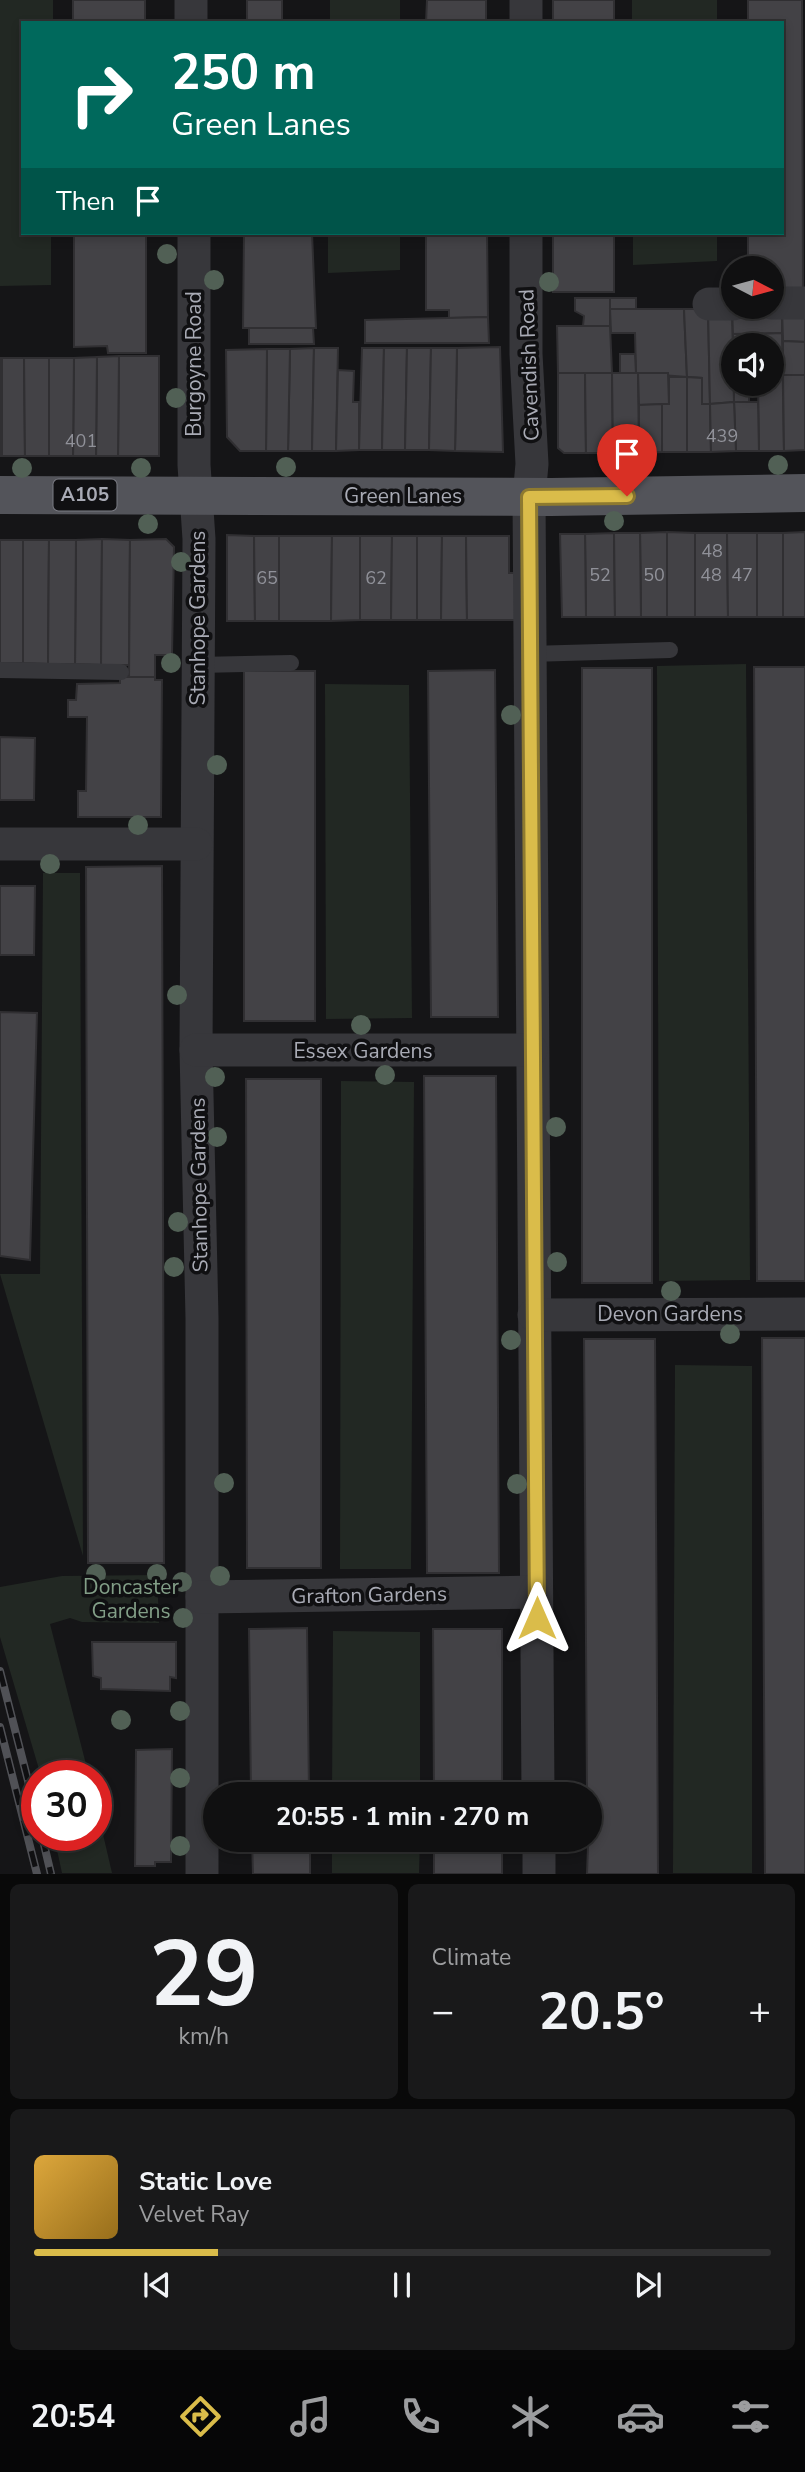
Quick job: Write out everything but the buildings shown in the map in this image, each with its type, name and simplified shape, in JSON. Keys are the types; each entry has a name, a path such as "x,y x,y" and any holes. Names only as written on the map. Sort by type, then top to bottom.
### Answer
{"main road":[{"name":"Green Lanes","path":"0,495 529,497 805,493"}],"street":[{"path":"191,0 191,21"},
{"path":"526,0 526,21"},
{"name":"Burgoyne Road","path":"194,235 194,496"},
{"name":"Cavendish Road","path":"526,235 526,354 532,464 529,497 529,654 538,1782"},
{"path":"784,303 805,303"},
{"name":"Stanhope Gardens","path":"194,496 199,539 196,1050 202,1318 202,1874"},
{"path":"0,844 197,844"},
{"name":"Essex Gardens","path":"196,1050 531,1050"},
{"name":"Devon Gardens","path":"534,1315 805,1314"},
{"name":"Grafton Gardens","path":"202,1597 536,1592"},
{"path":"539,1852 539,1874"}],"lane":[{"path":"529,654 670,650"},
{"path":"198,665 291,663"},
{"path":"0,670 121,672"}],"green space":[{"path":"0,0 53,0 53,21 21,21 21,235 51,235 51,285 0,286"},
{"path":"330,0 400,0 400,21 330,21"},
{"path":"632,0 717,0 717,21 632,21"},
{"path":"328,235 400,235 400,270 328,273"},
{"path":"633,235 717,235 717,261 633,265"},
{"path":"746,664 750,1280 659,1281 657,666"},
{"path":"325,684 409,685 412,1018 326,1019"},
{"path":"43,873 80,873 83,1556 0,1274 40,1274"},
{"path":"341,1081 414,1082 411,1569 340,1569"},
{"path":"675,1365 752,1366 752,1873 673,1873"},
{"name":"Doncaster Gardens","path":"157,1575 159,1623 82,1622 70,1618 50,1624 85,1760 36,1760 0,1637 0,1587 62,1576"},
{"path":"333,1631 420,1632 420,1782 332,1782"},
{"path":"57,1851 107,1851 112,1873 62,1873"},
{"path":"332,1852 420,1852 419,1873 332,1873"}],"railway":[{"path":"0,1671 23,1760"},
{"path":"0,1727 37,1874"},
{"path":"46,1851 51,1874"}],"route":[{"path":"537,1618 529,497 627,496"}]}
